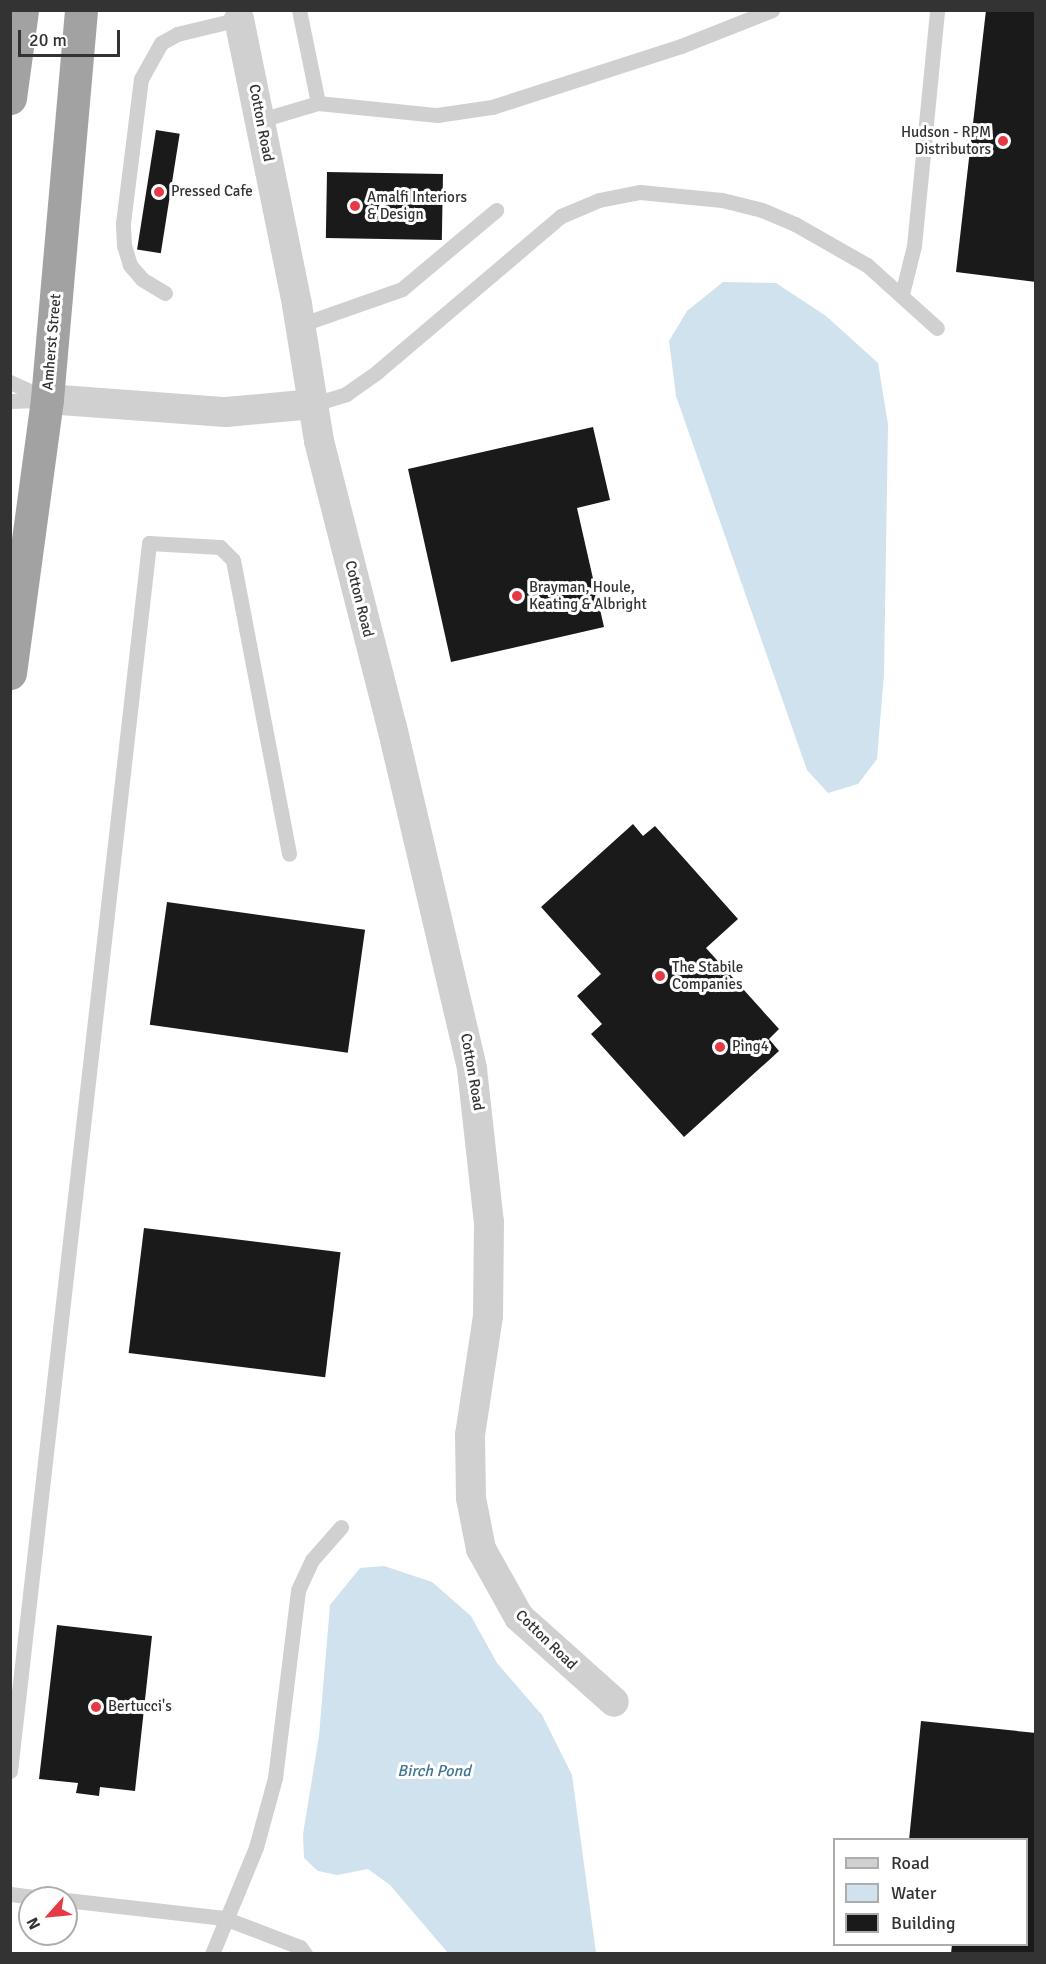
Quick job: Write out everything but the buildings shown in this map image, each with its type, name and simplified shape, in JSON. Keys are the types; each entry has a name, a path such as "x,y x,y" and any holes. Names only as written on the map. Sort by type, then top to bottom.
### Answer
{"highway":[{"path":"10,98 22,10"},
{"name":"Amherst Street","path":"10,673 46,399 81,10"}],"street":[{"name":"Cotton Road","path":"239,19 261,120 300,325 319,441 463,1017 480,1120 490,1275 488,1316 470,1435 471,1498 482,1549 519,1617 614,1702"},
{"path":"46,399 226,412 314,404"}],"lane":[{"path":"299,10 318,103"},
{"path":"261,120 318,103 437,115 492,107 681,46 771,10"},
{"path":"902,294 914,246 937,10"},
{"path":"165,293 142,279 130,265 124,246 123,223 141,79 161,43 177,34 239,19"},
{"path":"314,404 346,394 377,372 561,216 599,200 640,192 682,194 762,210 867,265 902,294 937,328"},
{"path":"300,325 402,289 496,210"},
{"path":"10,382 46,399"},
{"path":"10,400 46,399"},
{"path":"10,1771 149,543 220,547 233,560 289,854"},
{"path":"212,1953 224,1918 256,1847 275,1778 298,1590 312,1560 341,1527"},
{"path":"78,1901 224,1918 300,1947 306,1953"}],"water":[{"path":"723,282 776,283 826,316 878,363 888,424 884,674 877,759 858,784 828,793 807,770 676,396 669,341 687,311"},
{"name":"Birch Pond","path":"384,1566 432,1582 471,1616 497,1663 542,1715 572,1775 596,1953 448,1953 390,1885 368,1869 337,1875 318,1871 304,1858 303,1834 319,1736 330,1605 360,1568"}],"place":[{"name":"Hudson - RPM Distributors","path":"1003,141"},
{"name":"Pressed Cafe","path":"159,192"},
{"name":"Amalfi Interiors & Design","path":"355,206"},
{"name":"Brayman, Houle, Keating & Albright","path":"517,596"},
{"name":"The Stabile Companies","path":"660,976"},
{"name":"Ping4","path":"720,1047"},
{"name":"Bertucci's","path":"96,1707"}]}
